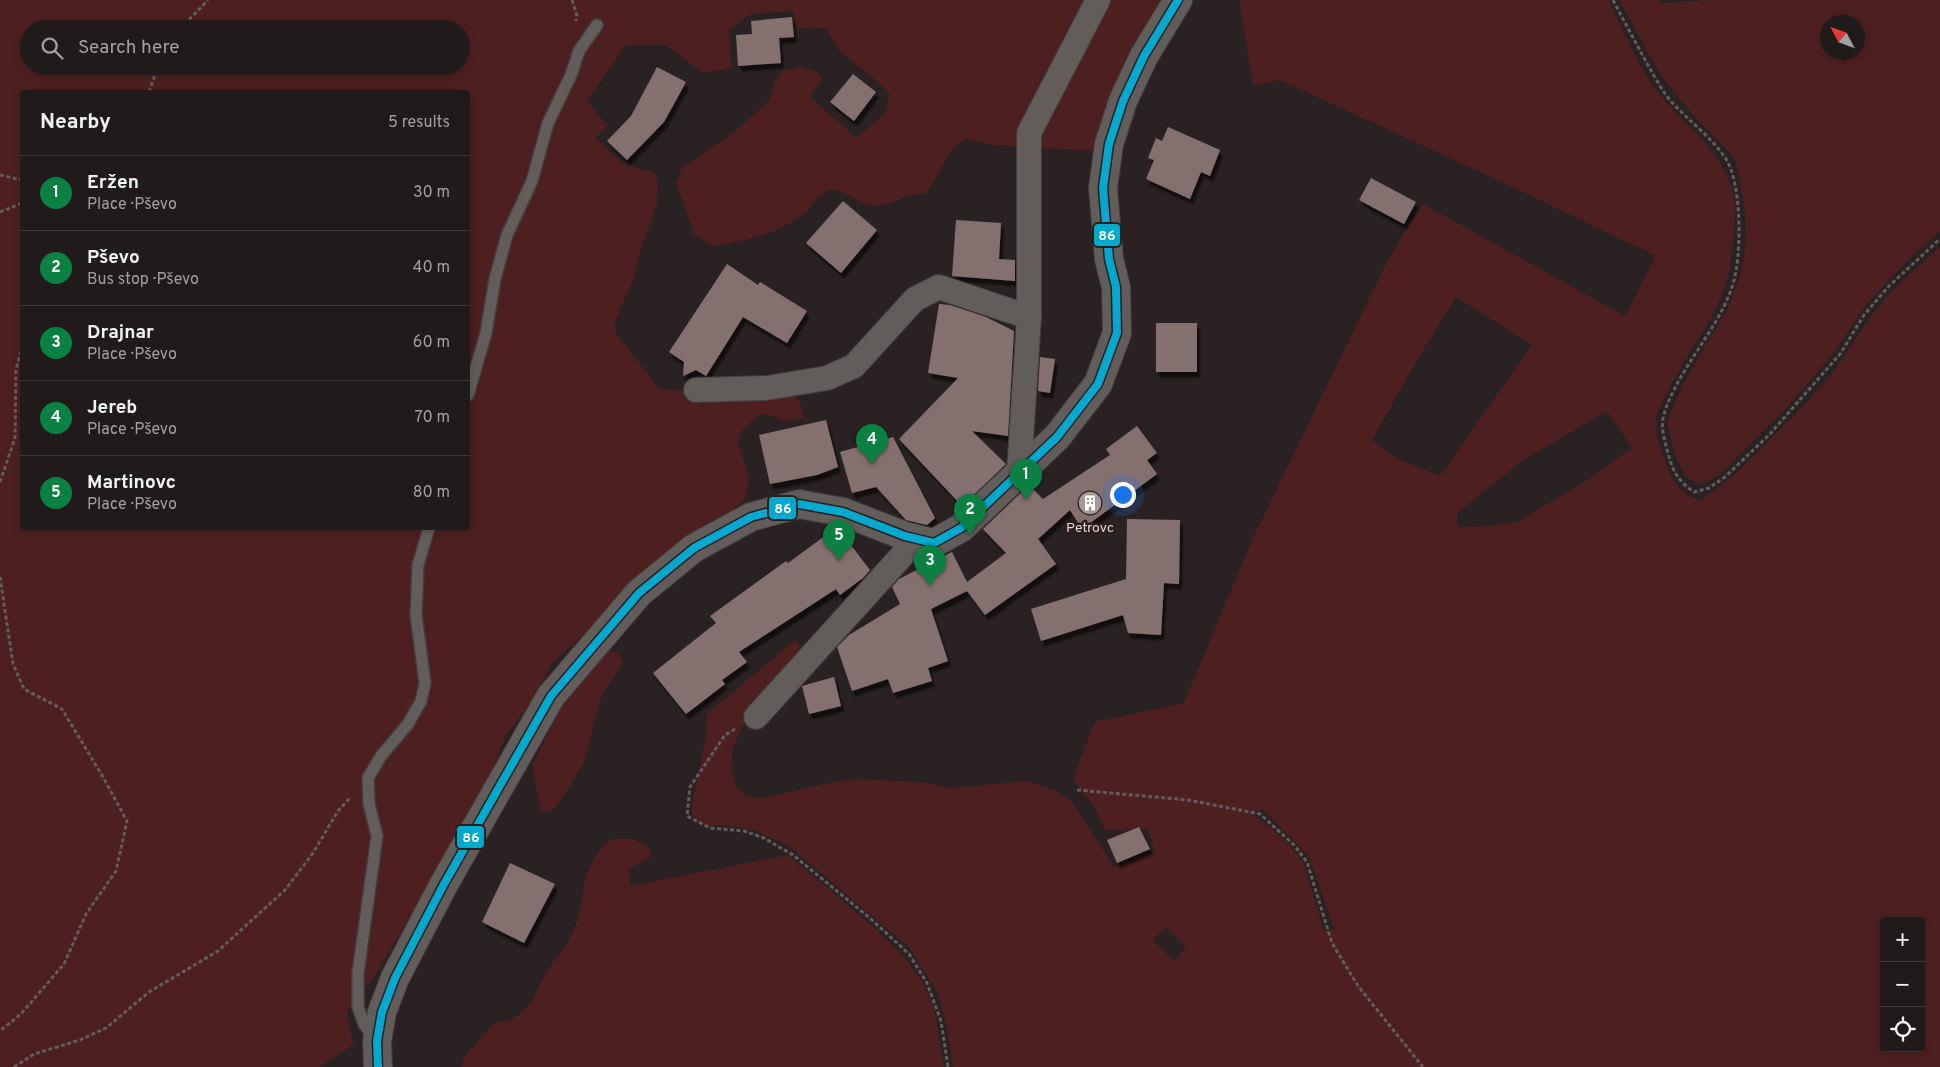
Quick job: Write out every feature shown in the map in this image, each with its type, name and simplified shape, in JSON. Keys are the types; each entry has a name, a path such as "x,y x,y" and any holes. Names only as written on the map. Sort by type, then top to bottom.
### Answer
{"street":[{"path":"1019,472 1029,317 1029,133 1098,0"},
{"path":"377,1054 382,1012 395,978 482,816 551,696 639,593 694,548 751,517 799,504 842,512 905,536 934,543 961,528 1057,437 1098,384 1117,333 1116,287 1109,259 1103,188 1109,144 1123,101 1144,56 1178,0"},
{"path":"696,390 767,388 827,378 854,366 915,299 939,287 1029,317"},
{"path":"756,717 917,539"}],"lane":[{"path":"470,388 486,333 495,279 506,234 532,181 548,123 571,75 579,51 597,25"},
{"path":"377,1054 358,1008 358,973 376,836 369,804 368,778 381,756 408,724 421,701 425,683 416,615 418,565 428,530"}],"path":[{"path":"189,20 208,0"},
{"path":"1613,0 1629,32 1669,98 1718,149 1727,161 1738,193 1739,220 1736,271 1728,296 1714,324 1679,381 1662,420 1663,434 1669,458 1675,474 1684,485 1694,492 1709,488 1732,471 1822,376 1840,354 1864,315 1889,286 1940,239"},
{"path":"150,90 155,75"},
{"path":"0,175 20,180"},
{"path":"0,212 20,204"},
{"path":"0,482 14,438 16,370 20,355"},
{"path":"0,577 13,664 24,689 62,709 127,821 116,871 86,914 64,964 21,1014 0,1031"},
{"path":"756,717 725,735 690,787 688,816 710,828 744,831 764,838 793,855 871,919 909,954 928,983 941,1021 948,1067"},
{"path":"14,1067 34,1054 80,1040 106,1028 150,992 218,951 285,890 313,853 338,811 368,778"},
{"path":"1077,790 1188,800 1260,814 1294,845 1307,862 1332,942 1358,986 1422,1067"}],"shaded area":[{"path":"0,0 1165,0 1126,67 1103,115 1096,151 992,145 967,139 957,144 948,156 927,193 909,195 888,204 869,206 839,191 829,189 801,216 781,228 748,239 714,246 694,234 676,183 682,168 734,132 769,101 775,81 783,71 800,67 813,70 823,77 810,97 857,138 885,113 890,94 875,79 840,52 825,28 796,29 794,11 750,14 729,31 732,68 703,73 666,45 626,45 587,101 608,126 595,138 625,165 655,173 658,184 657,204 639,256 634,277 615,321 615,332 659,388 685,392 796,394 805,417 784,422 777,417 759,414 740,433 738,443 749,478 746,498 730,512 707,523 677,543 643,577 635,588 552,663 533,699 505,737 491,773 468,818 413,912 374,977 347,1011 353,1045 319,1067 0,1067"},
{"path":"1239,0 1609,0 1633,52 1647,76 1664,99 1704,142 1722,165 1733,192 1735,226 1731,260 1721,296 1705,328 1676,376 1660,408 1655,423 1657,436 1670,474 1680,489 1695,499 1701,500 1728,480 1776,434 1833,372 1885,299 1940,247 1940,1067 953,1067 947,1028 939,996 910,948 789,846 754,830 726,825 704,825 693,816 692,804 706,736 707,714 795,640 806,652 742,727 733,747 731,770 736,786 747,797 764,798 833,782 860,779 929,783 949,788 1028,781 1057,791 1072,802 1114,867 1155,851 1148,829 1105,830 1094,806 1073,780 1094,722 1184,703 1253,538 1385,266 1423,204 1625,316 1656,256 1504,183 1280,80 1253,86","holes":["1456,297 1532,345 1440,476 1396,458 1372,440 1417,360","1607,411 1632,448 1589,479 1519,521 1492,526 1458,527 1457,513 1522,461","1263,809 1309,857 1334,929 1324,931 1303,862 1290,845 1250,813","1166,927 1186,947 1174,962 1153,940"]},
{"path":"1619,0 1660,0 1661,3 1708,0 1940,0 1940,231 1911,257 1868,302 1834,353 1788,406 1720,474 1704,483 1697,484 1686,476 1675,456 1667,420 1684,383 1730,304 1741,273 1745,250 1746,219 1736,162 1728,151 1694,116 1660,74"},
{"path":"605,650 617,652 623,662 601,697 584,762 553,810 541,813 532,766 561,708"},
{"path":"630,838 649,847 652,856 629,870 630,886 788,855 877,930 905,958 921,979 934,1007 944,1067 461,1067 464,1057 495,1022 507,1022 521,1013 533,999 545,974 570,939 579,916 586,875 603,845 612,839"}],"building":[{"path":"792,17 794,37 779,38 781,63 738,66 736,35 752,34 751,21"},
{"path":"657,67 686,82 664,122 627,160 607,141 631,116"},
{"path":"853,74 876,92 854,121 830,102"},
{"path":"1168,127 1220,150 1210,176 1201,172 1190,199 1146,179 1154,160 1148,158 1156,138 1162,141"},
{"path":"1371,178 1416,202 1404,224 1359,200"},
{"path":"843,201 877,230 841,273 806,243"},
{"path":"956,220 1001,223 999,259 1015,260 1015,281 952,276"},
{"path":"727,264 758,285 760,282 807,311 787,343 743,317 706,376 696,370 683,376 684,362 669,352"},
{"path":"939,304 950,305 986,317 1014,331 1008,436 972,431 1006,464 962,506 899,439 958,378 928,373"},
{"path":"1156,323 1197,323 1197,372 1156,372"},
{"path":"1040,357 1055,359 1050,393 1038,391"},
{"path":"826,420 838,467 817,475 770,484 759,435"},
{"path":"1137,426 1157,453 1147,460 1157,474 1082,529 1070,510 1038,539 1056,564 985,615 967,591 931,609 948,661 928,668 932,681 893,693 888,679 852,691 837,647 849,635 900,604 892,587 899,579 952,552 967,582 1006,553 983,529 1029,485 1043,499 1110,455 1106,449"},
{"path":"893,437 935,518 927,525 906,520 876,487 852,493 840,452"},
{"path":"1127,519 1180,520 1179,584 1164,583 1161,635 1128,633 1123,615 1041,641 1031,609 1126,579"},
{"path":"837,527 870,570 863,578 840,595 836,589 739,652 747,662 722,680 725,684 686,714 653,673 716,623 710,616"},
{"path":"834,677 841,706 809,714 802,686"},
{"path":"1139,827 1150,849 1117,863 1107,840"},
{"path":"510,863 555,884 524,943 482,922"}],"transit line":[{"name":"86","path":"378,1067 377,1041 382,1012 395,978 444,884 551,696 639,593 694,548 751,517 799,504 843,512 905,536 934,543 961,528 1057,437 1098,384 1117,333 1116,287 1109,259 1103,188 1109,144 1123,101 1144,56 1178,0"}],"place":[{"name":"Jereb","path":"872,465"},
{"name":"Eržen","path":"1026,500"},
{"name":"Petrovc","path":"1090,503"},
{"name":"Pševo","path":"970,535"},
{"name":"Martinovc","path":"839,561"},
{"name":"Drajnar","path":"930,586"}]}
